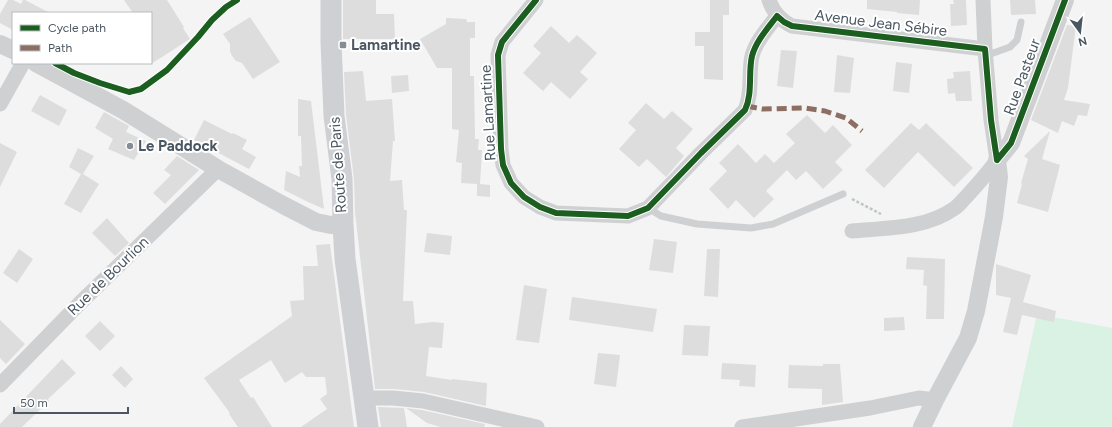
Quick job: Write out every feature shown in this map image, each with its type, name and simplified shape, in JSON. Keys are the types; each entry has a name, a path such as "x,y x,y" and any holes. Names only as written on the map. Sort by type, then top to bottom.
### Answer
{"main road":[{"name":"Route de Paris","path":"320,0 326,62 342,179 345,259 368,427"},
{"name":"Route de Paris","path":"326,62 331,0"}],"street":[{"name":"Rue Lamartine","path":"536,0 502,42 498,55 501,148 503,165 511,182 524,198 556,213 628,216 648,208"},
{"path":"648,208 745,110 748,100 752,56 758,42 777,16 772,9 769,0"},
{"path":"922,427 968,338 976,311 997,195 999,178 991,120 985,53 983,0"},
{"name":"Rue Pasteur","path":"997,160 1014,137 1065,0"},
{"name":"Avenue Jean Sébire","path":"777,16 792,26 985,53"},
{"path":"0,44 12,50"},
{"path":"0,104 22,64"},
{"path":"38,64 123,110 218,169 283,205 316,222 331,225 343,224"},
{"path":"852,231 905,226 930,221 947,213 957,207 987,174 997,160"},
{"name":"Rue de Bourlion","path":"0,385 79,304 218,169"},
{"path":"973,189 989,189 997,195"},
{"path":"363,398 393,398 423,402 537,427"},
{"path":"742,427 870,408 919,398 935,400"}],"lane":[{"path":"985,53 1010,47 1017,40 1021,22"},
{"path":"648,208 661,216 697,224 751,228 773,224 843,194"}],"path":[{"path":"843,194 905,226"}],"green space":[{"path":"1037,314 1112,328 1112,427 1012,427"}],"building":[{"path":"8,0 13,0 21,4 23,0 25,0 48,12 12,12 12,29 0,23 0,14"},
{"path":"124,0 167,0 190,39 152,63 152,12 132,12"},
{"path":"343,0 376,0 376,14 394,14 395,39 343,39"},
{"path":"710,0 729,0 729,15 723,15 723,80 704,79 704,46 695,46 695,32 710,32"},
{"path":"867,0 920,0 919,15 867,9"},
{"path":"953,0 966,0 967,25 951,26 950,4 954,4"},
{"path":"1010,0 1035,0 1036,14 1011,15"},
{"path":"250,17 280,62 253,79 242,63 236,61 232,56 230,44 223,34"},
{"path":"446,18 466,19 467,22 475,22 475,38 470,38 470,76 474,76 475,139 479,139 478,150 482,150 480,184 490,185 490,197 477,196 477,184 461,183 462,163 456,162 459,130 452,129 452,68 437,68 420,39 446,24"},
{"path":"1067,25 1076,26 1068,88 1064,100 1090,104 1087,116 1078,115 1074,126 1062,121 1058,133 1031,120"},
{"path":"551,26 569,43 577,35 597,53 580,72 588,79 570,99 551,82 543,91 523,73 541,53 533,46"},
{"path":"781,50 797,51 793,88 777,86"},
{"path":"837,55 854,58 850,93 834,92"},
{"path":"896,62 912,64 909,93 893,91"},
{"path":"363,71 366,101 392,99 395,141 393,141 390,181 402,180 404,210 407,210 403,301 413,301 415,324 432,322 444,323 442,348 429,347 426,376 487,383 486,406 424,392 375,389 355,212 354,179 346,115 344,72"},
{"path":"970,71 972,101 956,101 955,93 948,94 947,79 954,78 953,72"},
{"path":"408,75 409,91 392,93 391,76"},
{"path":"40,95 67,110 59,126 31,111"},
{"path":"298,99 311,101 324,209 284,190 286,171 300,177 299,166 302,166 301,136 298,136"},
{"path":"646,103 664,119 672,111 693,129 676,148 684,156 666,177 647,159 639,167 619,149 636,130 628,123"},
{"path":"104,112 129,126 126,132 146,141 134,160 108,149 113,139 95,128"},
{"path":"807,115 825,133 833,125 852,145 835,162 843,170 823,189 806,171 796,180 787,170 766,191 774,199 754,218 736,200 728,209 709,189 727,171 719,163 738,144 756,163 765,154 774,163 795,143 786,134"},
{"path":"204,120 247,140 242,149 256,157 249,169 194,140"},
{"path":"911,123 919,130 926,123 973,168 954,187 918,152 884,188 865,170"},
{"path":"1050,131 1042,159 1060,165 1048,212 1017,203 1028,159 1024,156"},
{"path":"0,143 17,152 0,187"},
{"path":"78,148 94,156 83,174 99,184 81,213 64,204 81,174 69,167"},
{"path":"177,156 199,170 165,204 153,193 171,175 164,170"},
{"path":"107,218 129,243 115,256 92,233"},
{"path":"427,233 452,236 450,255 424,252"},
{"path":"654,239 677,242 673,273 649,270"},
{"path":"330,244 354,427 301,427 327,409 320,399 327,394 325,377 306,377 302,372 285,383 271,360 239,380 251,398 253,397 272,427 238,427 229,414 230,413 204,378 292,316 290,301 304,300 303,266 318,266 316,245"},
{"path":"19,249 33,259 17,283 3,273"},
{"path":"707,249 720,249 718,297 704,296"},
{"path":"907,257 945,259 944,319 926,319 927,286 923,285 924,270 906,269"},
{"path":"996,264 1031,275 1023,302 1056,311 1054,322 1022,315 1017,335 1003,332 1011,298 996,295"},
{"path":"524,285 547,289 539,343 516,340"},
{"path":"572,297 657,309 653,332 569,320"},
{"path":"904,317 905,330 884,331 884,318"},
{"path":"0,320 25,344 6,364 0,358"},
{"path":"100,321 115,336 100,351 85,336"},
{"path":"684,325 710,326 708,356 682,355"},
{"path":"598,353 620,355 616,387 594,384"},
{"path":"62,359 76,373 48,399 49,401 22,427 0,427 0,424"},
{"path":"722,363 756,365 755,387 739,386 740,380 721,379"},
{"path":"823,364 840,364 843,402 822,405 822,389 788,388 789,365 823,366"},
{"path":"121,366 133,379 125,388 112,375"},
{"path":"378,407 404,408 407,427 381,427"},
{"path":"406,408 422,410 485,424 484,427 441,427 427,423"}],"marked path":[{"path":"747,106 762,109 805,108 825,111 846,118 862,131"}],"cycle path":[{"path":"57,64 74,73 129,92 141,89 167,70 212,20 226,7 237,0"},
{"path":"536,0 502,42 498,55 501,149 503,165 511,183 524,197 540,207 556,213 628,216 648,208 745,110 749,97 751,63 754,50 777,16 792,26 985,49 991,120 997,160"},
{"path":"997,160 1011,143 1065,0"}],"place":[{"name":"Lamartine","path":"343,45"},
{"name":"Le Paddock","path":"130,146"}]}
